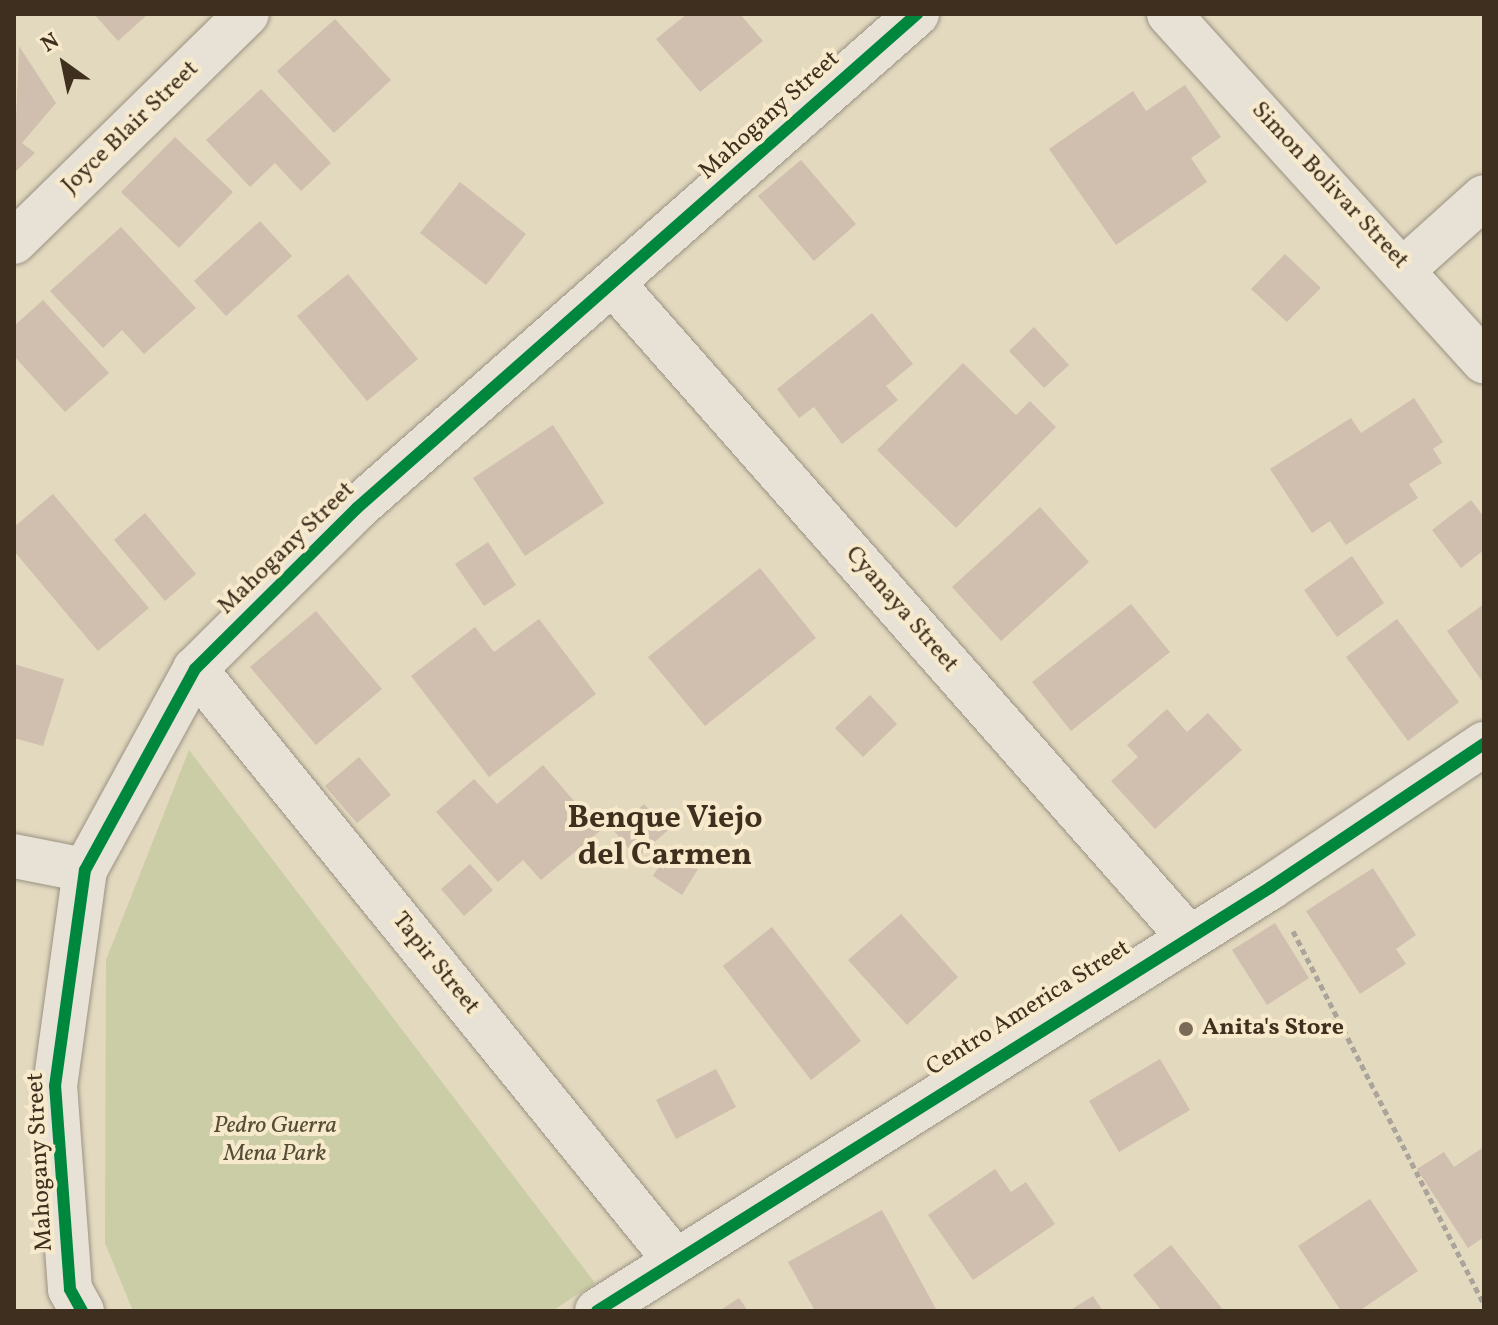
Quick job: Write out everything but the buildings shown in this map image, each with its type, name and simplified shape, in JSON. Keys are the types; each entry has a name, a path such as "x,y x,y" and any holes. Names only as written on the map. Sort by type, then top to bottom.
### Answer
{"street":[{"name":"Joyce Blair Street","path":"14,242 247,14"},
{"name":"Mahogany Street","path":"82,1311 70,1289 55,1086 85,870 195,669 357,508 615,286 917,14"},
{"name":"Simon Bolivar Street","path":"1169,14 1405,268 1484,361"},
{"path":"1405,268 1484,197"},
{"name":"Cyanaya Street","path":"615,286 1187,935"},
{"name":"Tapir Street","path":"195,669 675,1260"},
{"name":"Centro America Street","path":"597,1311 1187,935 1271,887 1484,744"},
{"path":"14,856 85,870"}],"path":[{"path":"1271,887 1484,1305"}],"green space":[{"name":"Pedro Guerra Mena Park","path":"189,750 595,1283 552,1311 133,1311 105,1243 106,960"}],"cycle path":[{"path":"82,1311 70,1289 55,1086 85,870 195,669 357,508 917,14"},
{"path":"597,1311 1271,887 1484,744"}],"place":[{"name":"Anita's Store","path":"1186,1029"}],"district":[{"name":"Benque Viejo del Carmen","path":"665,838"}]}
